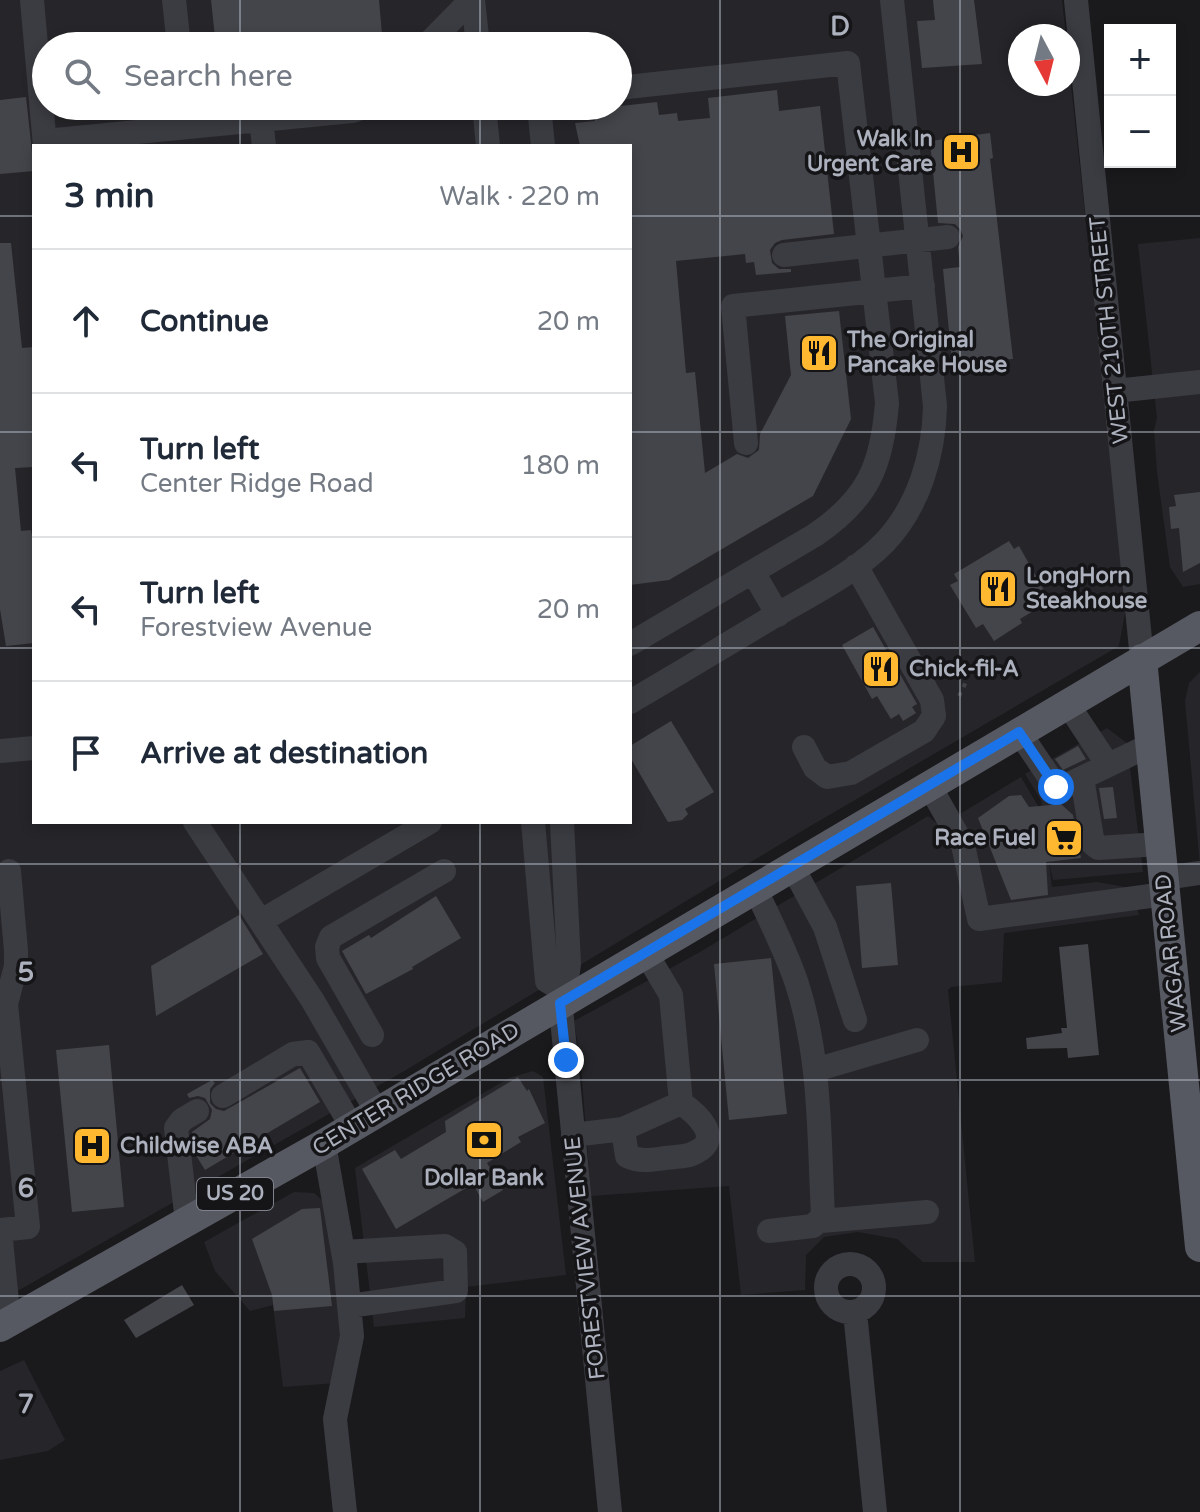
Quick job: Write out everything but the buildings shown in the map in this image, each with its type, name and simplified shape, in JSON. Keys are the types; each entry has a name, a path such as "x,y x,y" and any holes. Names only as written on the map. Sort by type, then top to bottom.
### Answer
{"main road":[{"name":"CENTER RIDGE ROAD","path":"5,1324 324,1144 560,996 646,953 1200,626"},
{"name":"WAGAR ROAD","path":"1142,659 1200,1247"}],"street":[{"path":"32,0 35,32"},
{"path":"174,0 177,32"},
{"path":"440,32 472,0"},
{"path":"472,0 476,32"},
{"path":"632,701 778,615 875,552 893,531 914,495 931,456 935,406 892,0"},
{"name":"WEST 210TH STREET","path":"1076,0 1142,659"},
{"path":"632,86 848,63 887,403 882,441 869,480 841,517 632,643"},
{"path":"43,120 45,144 166,120"},
{"path":"261,120 264,144"},
{"path":"485,120 488,144"},
{"path":"540,120 543,144"},
{"path":"784,255 948,237"},
{"path":"746,443 733,306 923,286"},
{"path":"1115,391 1200,382"},
{"path":"804,747 815,768 827,777 851,773 924,731 934,716 932,700 856,566"},
{"path":"753,572 778,615"},
{"path":"1067,703 1108,765"},
{"path":"1019,732 1056,787 1061,788 1150,745"},
{"path":"0,751 32,748"},
{"path":"1082,778 1093,844 1098,848 1160,844"},
{"path":"929,785 963,845 979,919 1164,886 1200,873"},
{"path":"196,824 335,1040 364,1120"},
{"path":"261,921 427,824"},
{"path":"534,830 547,981 560,996 569,964 562,824"},
{"path":"792,866 825,927 855,1020"},
{"path":"5,1324 0,1230 28,1227 3,1005 16,966 9,871"},
{"path":"372,1035 328,958 327,947 331,937 444,871"},
{"path":"755,888 781,941 798,986 815,1070 821,1221"},
{"path":"623,1129 627,1156 637,1161 694,1154 702,1148 707,1131 704,1120 681,1103 671,995 646,953"},
{"name":"FORESTVIEW AVENUE","path":"560,996 610,1512"},
{"path":"311,1054 335,1040"},
{"path":"815,1070 917,1040"},
{"path":"223,1096 303,1051 311,1054 364,1120"},
{"path":"573,1135 623,1129 681,1103"},
{"path":"187,1221 176,1128 182,1120 197,1111"},
{"path":"324,1144 343,1252 352,1336 335,1419 345,1512"},
{"path":"769,1231 813,1226 821,1221 927,1212"},
{"path":"343,1252 445,1246 455,1252 456,1291 349,1306"},
{"path":"855,1312 875,1512"}],"path":[{"path":"959,696 967,680"}],"shaded area":[{"path":"0,0 1062,0 1065,24 1008,24 1008,96 1072,96 1127,602 1119,646 807,828 406,1070 0,1301"},
{"path":"1200,238 1200,584 1183,587 1170,567 1157,472 1154,430 1157,418 1138,244"},
{"path":"1200,672 1200,866 1185,701 1189,683"},
{"path":"1107,728 1127,743 1143,872 1053,880 1049,861 1052,887 1097,882 1131,888 1139,915 1004,933 1002,982 951,987 948,990 975,1262 923,1262 897,1239 858,1232 824,1237 806,1255 805,1290 741,1295 729,1186 591,1196 581,1066 574,1021 700,952 928,816 940,826 1021,777 1038,806 1045,827 1041,800 1025,774"},
{"path":"533,1071 543,1077 566,1275 466,1287 465,1318 374,1327 355,1168 509,1078"},
{"path":"294,1192 314,1193 324,1202 343,1316 337,1383 283,1387 273,1305 250,1311 215,1271 204,1242"},
{"path":"24,1360 65,1440 48,1451 0,1460 0,1371"}],"place":[{"name":"Walk In Urgent Care","path":"961,152"},
{"name":"The Original Pancake House","path":"819,353"},
{"name":"LongHorn Steakhouse","path":"998,589"},
{"name":"Chick-fil-A","path":"881,669"},
{"name":"Race Fuel","path":"1064,838"},
{"name":"Dollar Bank","path":"484,1140"},
{"name":"Childwise ABA","path":"92,1146"}],"route":[{"path":"566,1060 560,1003 1019,732 1056,787"}]}
